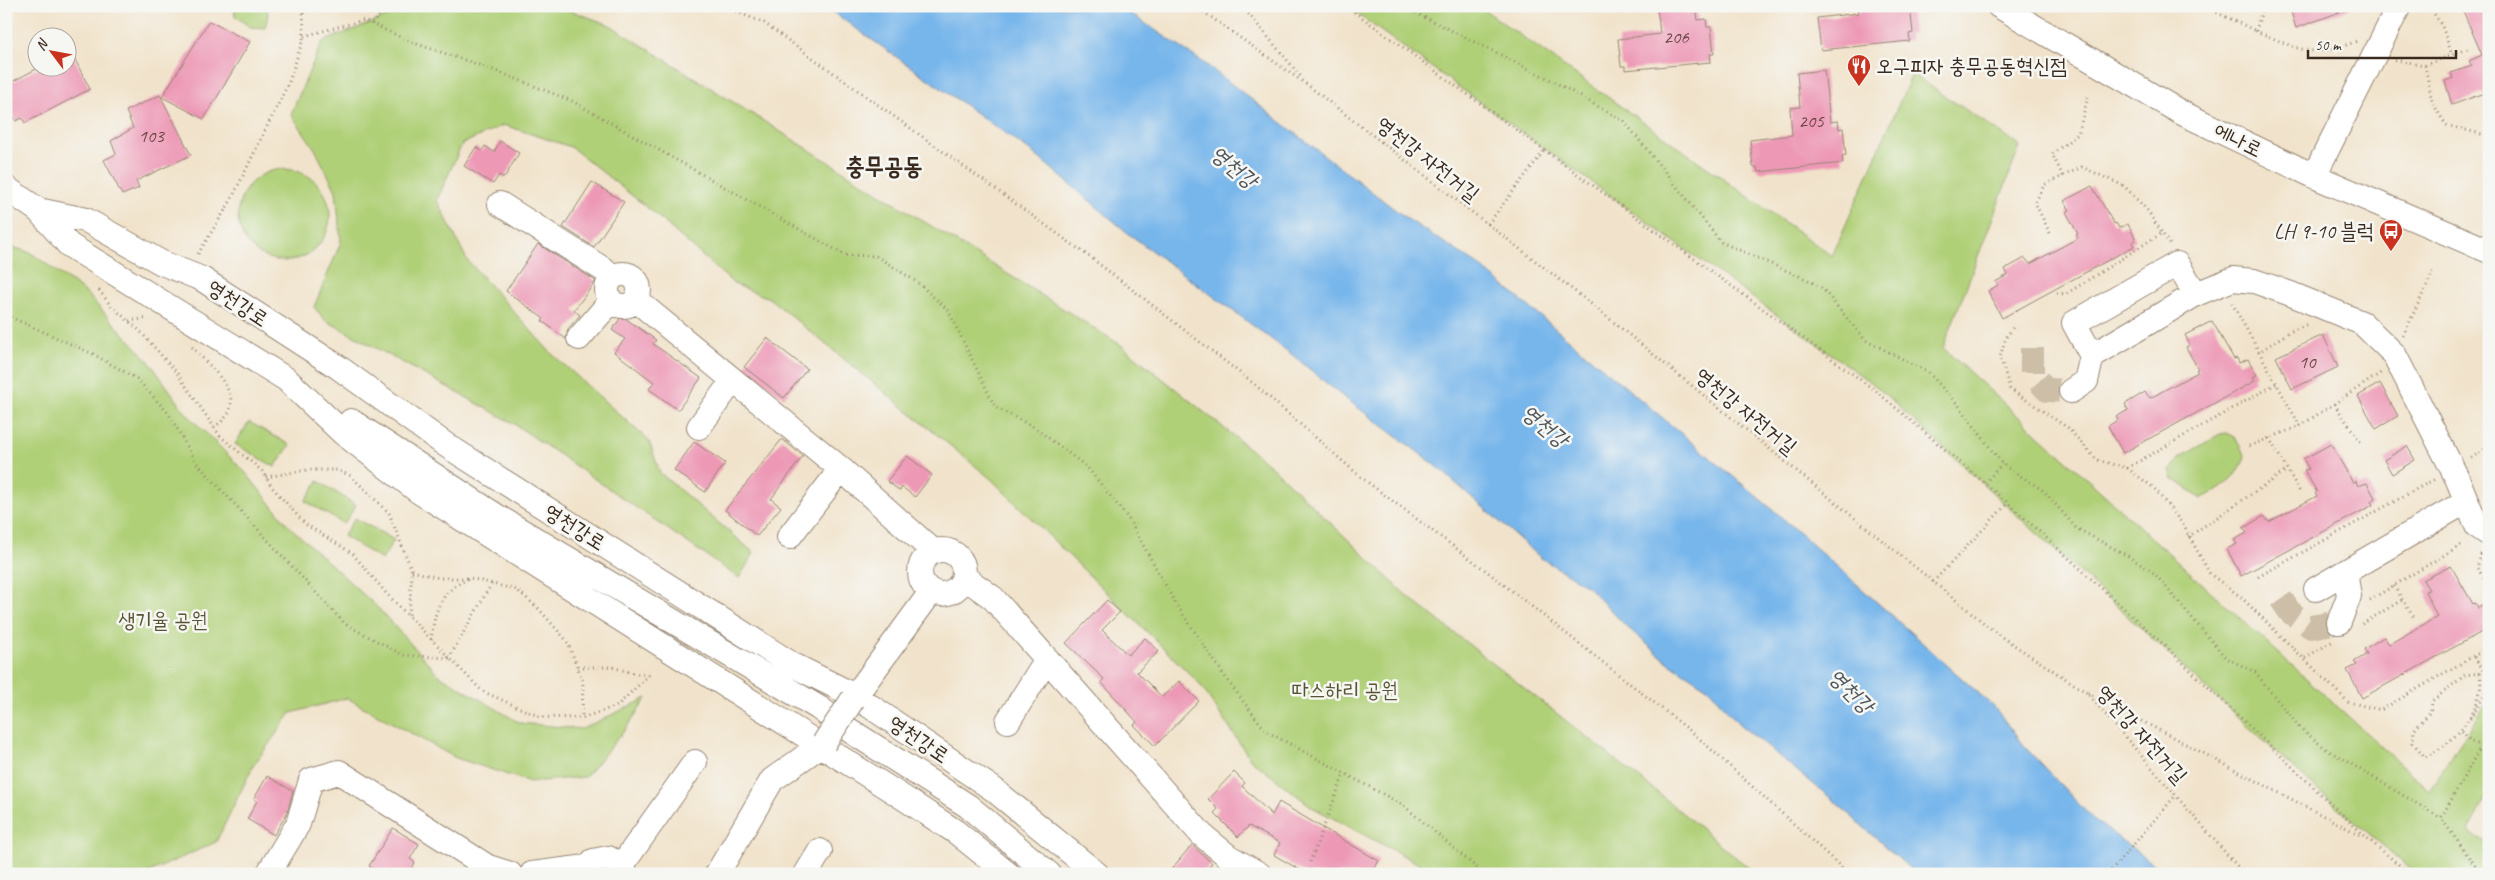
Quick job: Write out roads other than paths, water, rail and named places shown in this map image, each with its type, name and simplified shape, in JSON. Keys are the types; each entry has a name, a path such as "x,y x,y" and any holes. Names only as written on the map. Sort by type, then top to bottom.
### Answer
{"street":[{"name":"에나로","path":"1999,6 2180,112 2314,176 2489,251"},
{"path":"2314,176 2399,6"},
{"name":"영천강로","path":"6,188 38,210 69,245 286,379 498,517 819,708 846,728 968,806 1049,874"},
{"path":"500,204 606,271 612,277"},
{"name":"영천강로","path":"38,210 86,220 162,263 202,279 338,367 446,445 792,666 854,697 993,789 1097,874"},
{"path":"2071,391 2086,382 2092,356 2074,323 2177,264 2196,294"},
{"path":"622,273 636,280 639,290 636,300 623,306 611,301 608,296 607,286 612,277 622,273"},
{"path":"2092,356 2196,294 2233,279 2254,281 2362,323 2394,354 2457,478 2478,526 2479,543"},
{"path":"636,300 841,469 933,551"},
{"path":"579,338 611,301"},
{"name":"영천강로","path":"286,379 343,433 418,491 822,745 956,832 1008,874"},
{"path":"698,427 733,380"},
{"path":"788,537 841,469"},
{"path":"2316,589 2453,509"},
{"path":"947,550 959,557 964,577 957,589 944,595 931,592 921,582 920,567 922,561 933,551 947,550"},
{"path":"2339,622 2349,596 2346,572"},
{"path":"964,577 993,598 1202,834 1229,857 1258,874"},
{"path":"716,874 772,780 822,745 854,697 931,592"},
{"path":"1008,721 1047,659"},
{"path":"532,874 586,870 600,858 608,858 624,870 695,762"},
{"path":"268,874 298,824 311,780 339,772 488,867 510,874"},
{"path":"806,874 820,851"}],"water":[{"name":"영천강","path":"824,6 1121,7 1204,63 1406,218 1480,266 1778,514 1995,708 2022,744 2092,818 2167,874 1916,874 1832,799 1739,724 1709,689 1668,662 1628,628 1587,586 1541,558 1434,464 1341,395 1290,353 1129,234 1033,153"}],"tunnel":[{"path":"2032,348 2032,374 2047,390 2071,391"},
{"path":"2281,599 2290,612 2311,627 2339,622"}],"place":[{"name":"오구피자 충무공동혁신점","path":"1859,87"},
{"name":"LH 9-10 블럭","path":"2391,252"}],"district":[{"name":"충무공동","path":"884,166"}],"park label":[{"name":"생기율 공원","path":"163,620"},
{"name":"따스하리 공원","path":"1345,690"}]}
